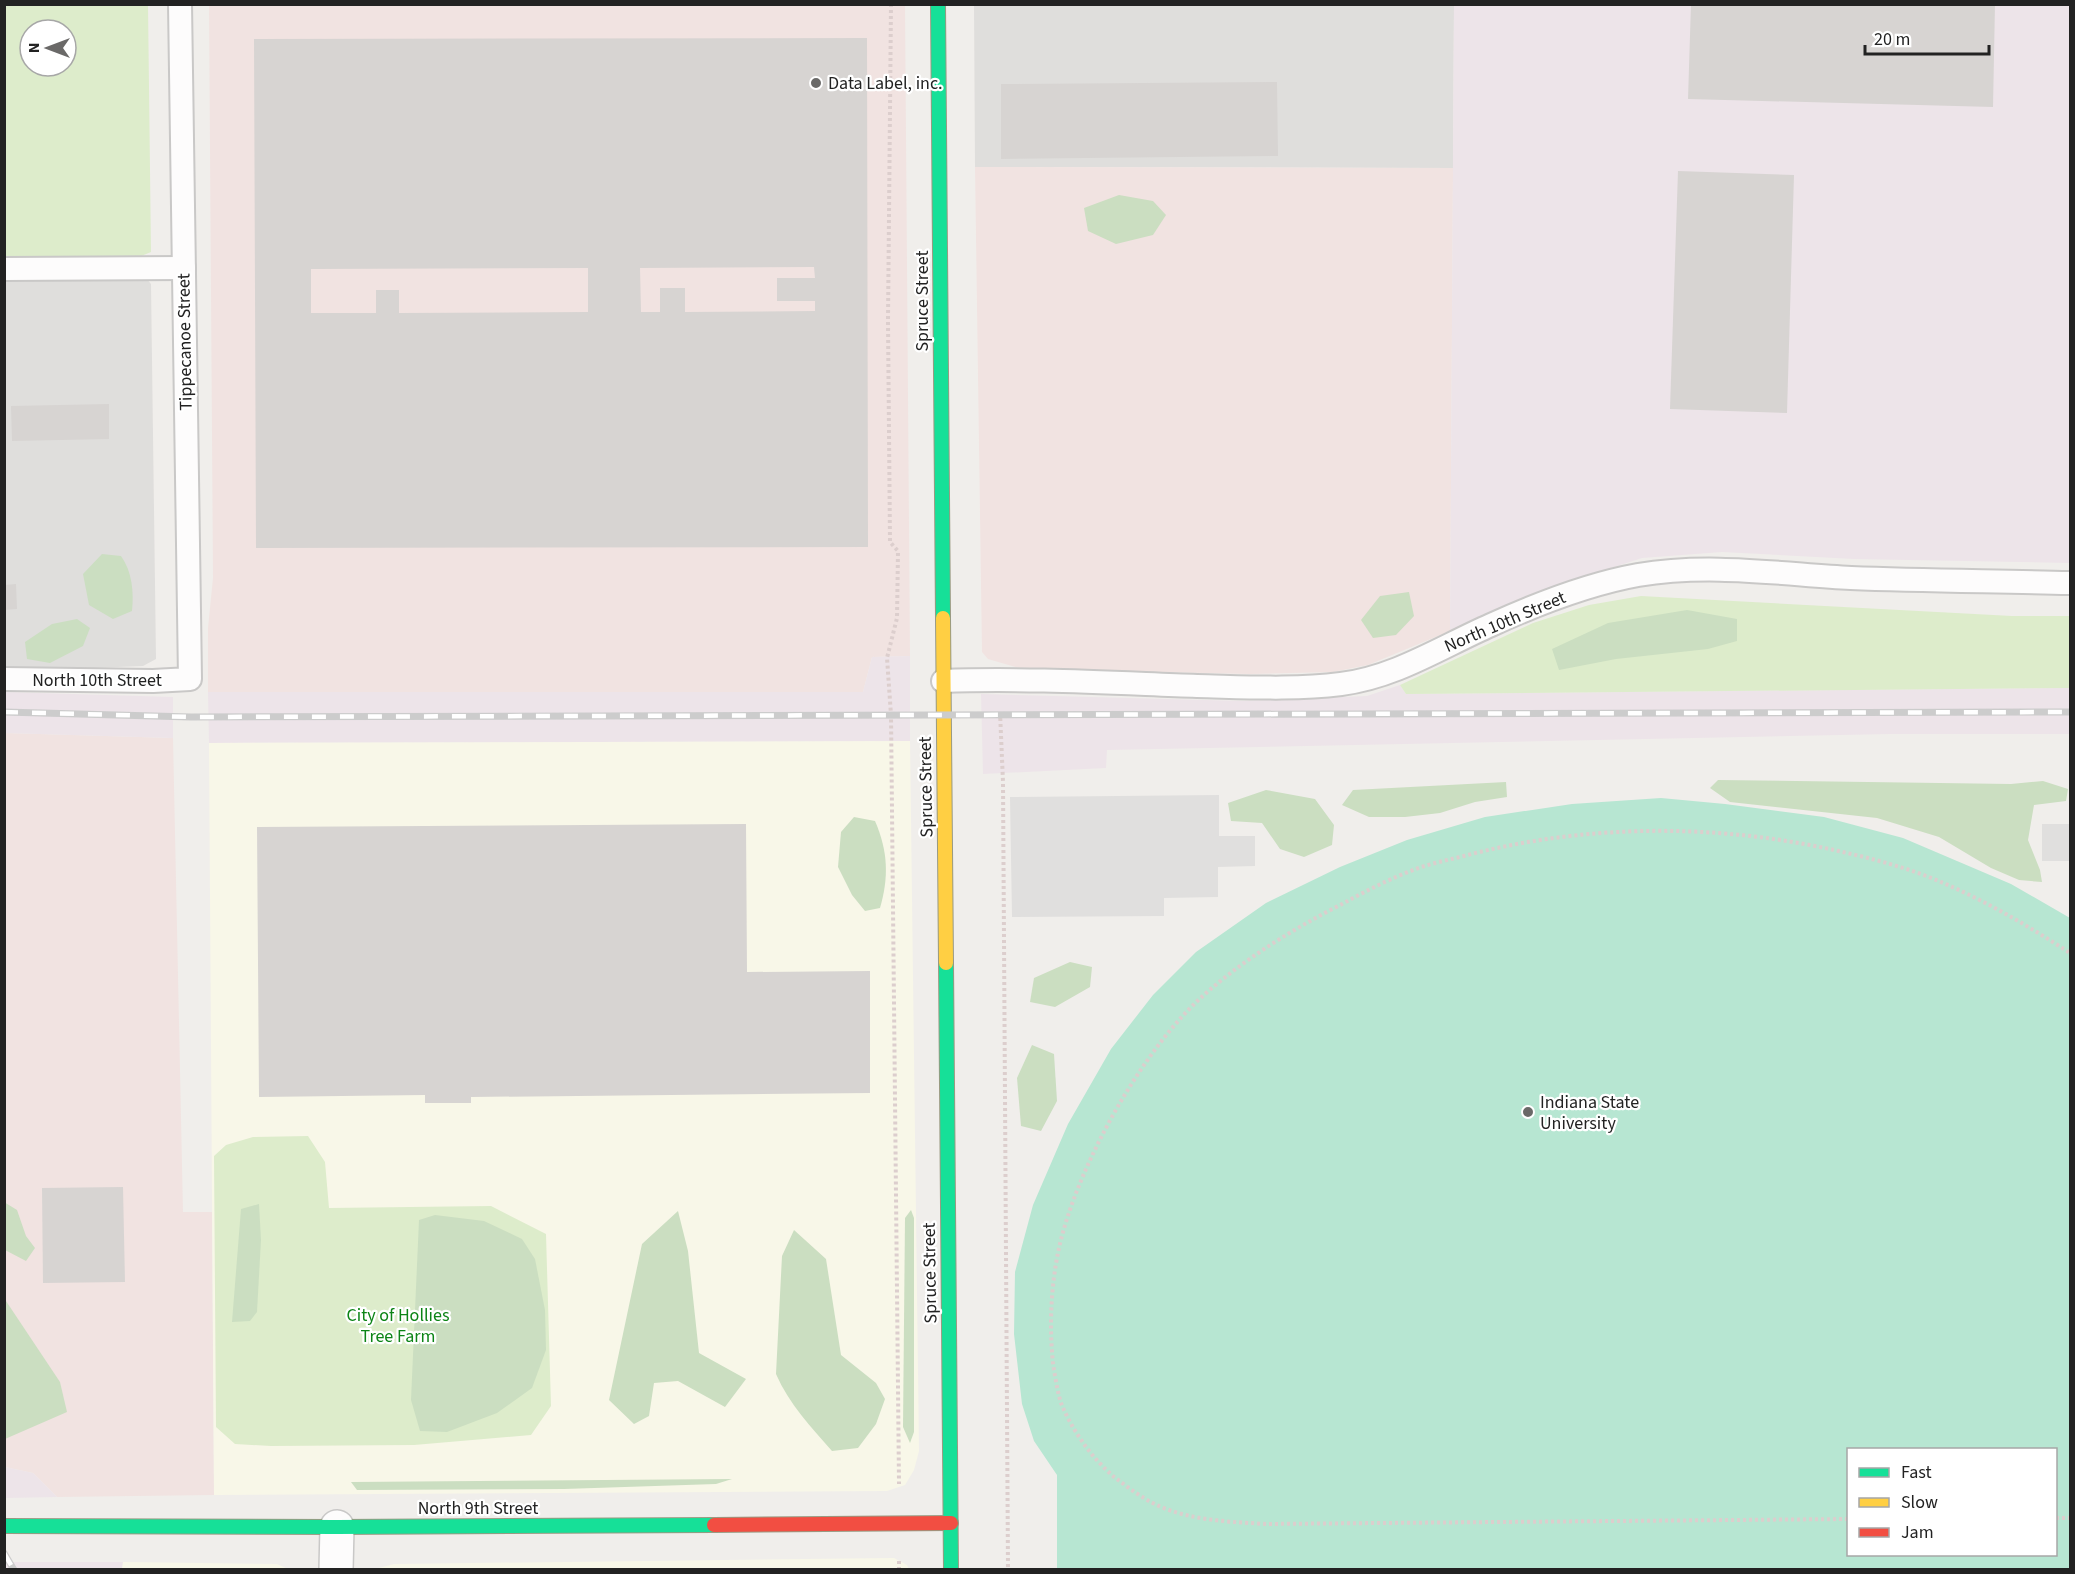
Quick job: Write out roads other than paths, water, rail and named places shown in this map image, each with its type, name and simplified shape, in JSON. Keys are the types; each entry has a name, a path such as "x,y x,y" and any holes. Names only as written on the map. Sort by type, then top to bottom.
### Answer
{"street":[{"name":"Spruce Street","path":"938,4 951,1569"},
{"name":"North 9th Street","path":"4,1526 337,1527 951,1523"},
{"path":"336,1569 337,1527"}],"lane":[{"name":"Tippecanoe Street","path":"180,4 190,679"},
{"path":"4,269 184,268"},
{"name":"North 10th Street","path":"943,681 1003,680 1254,687 1339,684 1373,678 1416,662 1490,625 1598,585 1640,575 1715,568 1862,578 2070,583"},
{"name":"North 10th Street","path":"4,679 153,681 190,679"}],"railway":[{"path":"4,712 191,717 2070,712"},
{"path":"4,1553 14,1570"}],"place":[{"name":"Data Label, inc.","path":"816,83"},
{"name":"Indiana State University","path":"1528,1112"}],"park label":[{"name":"City of Hollies Tree Farm","path":"398,1325"}]}
